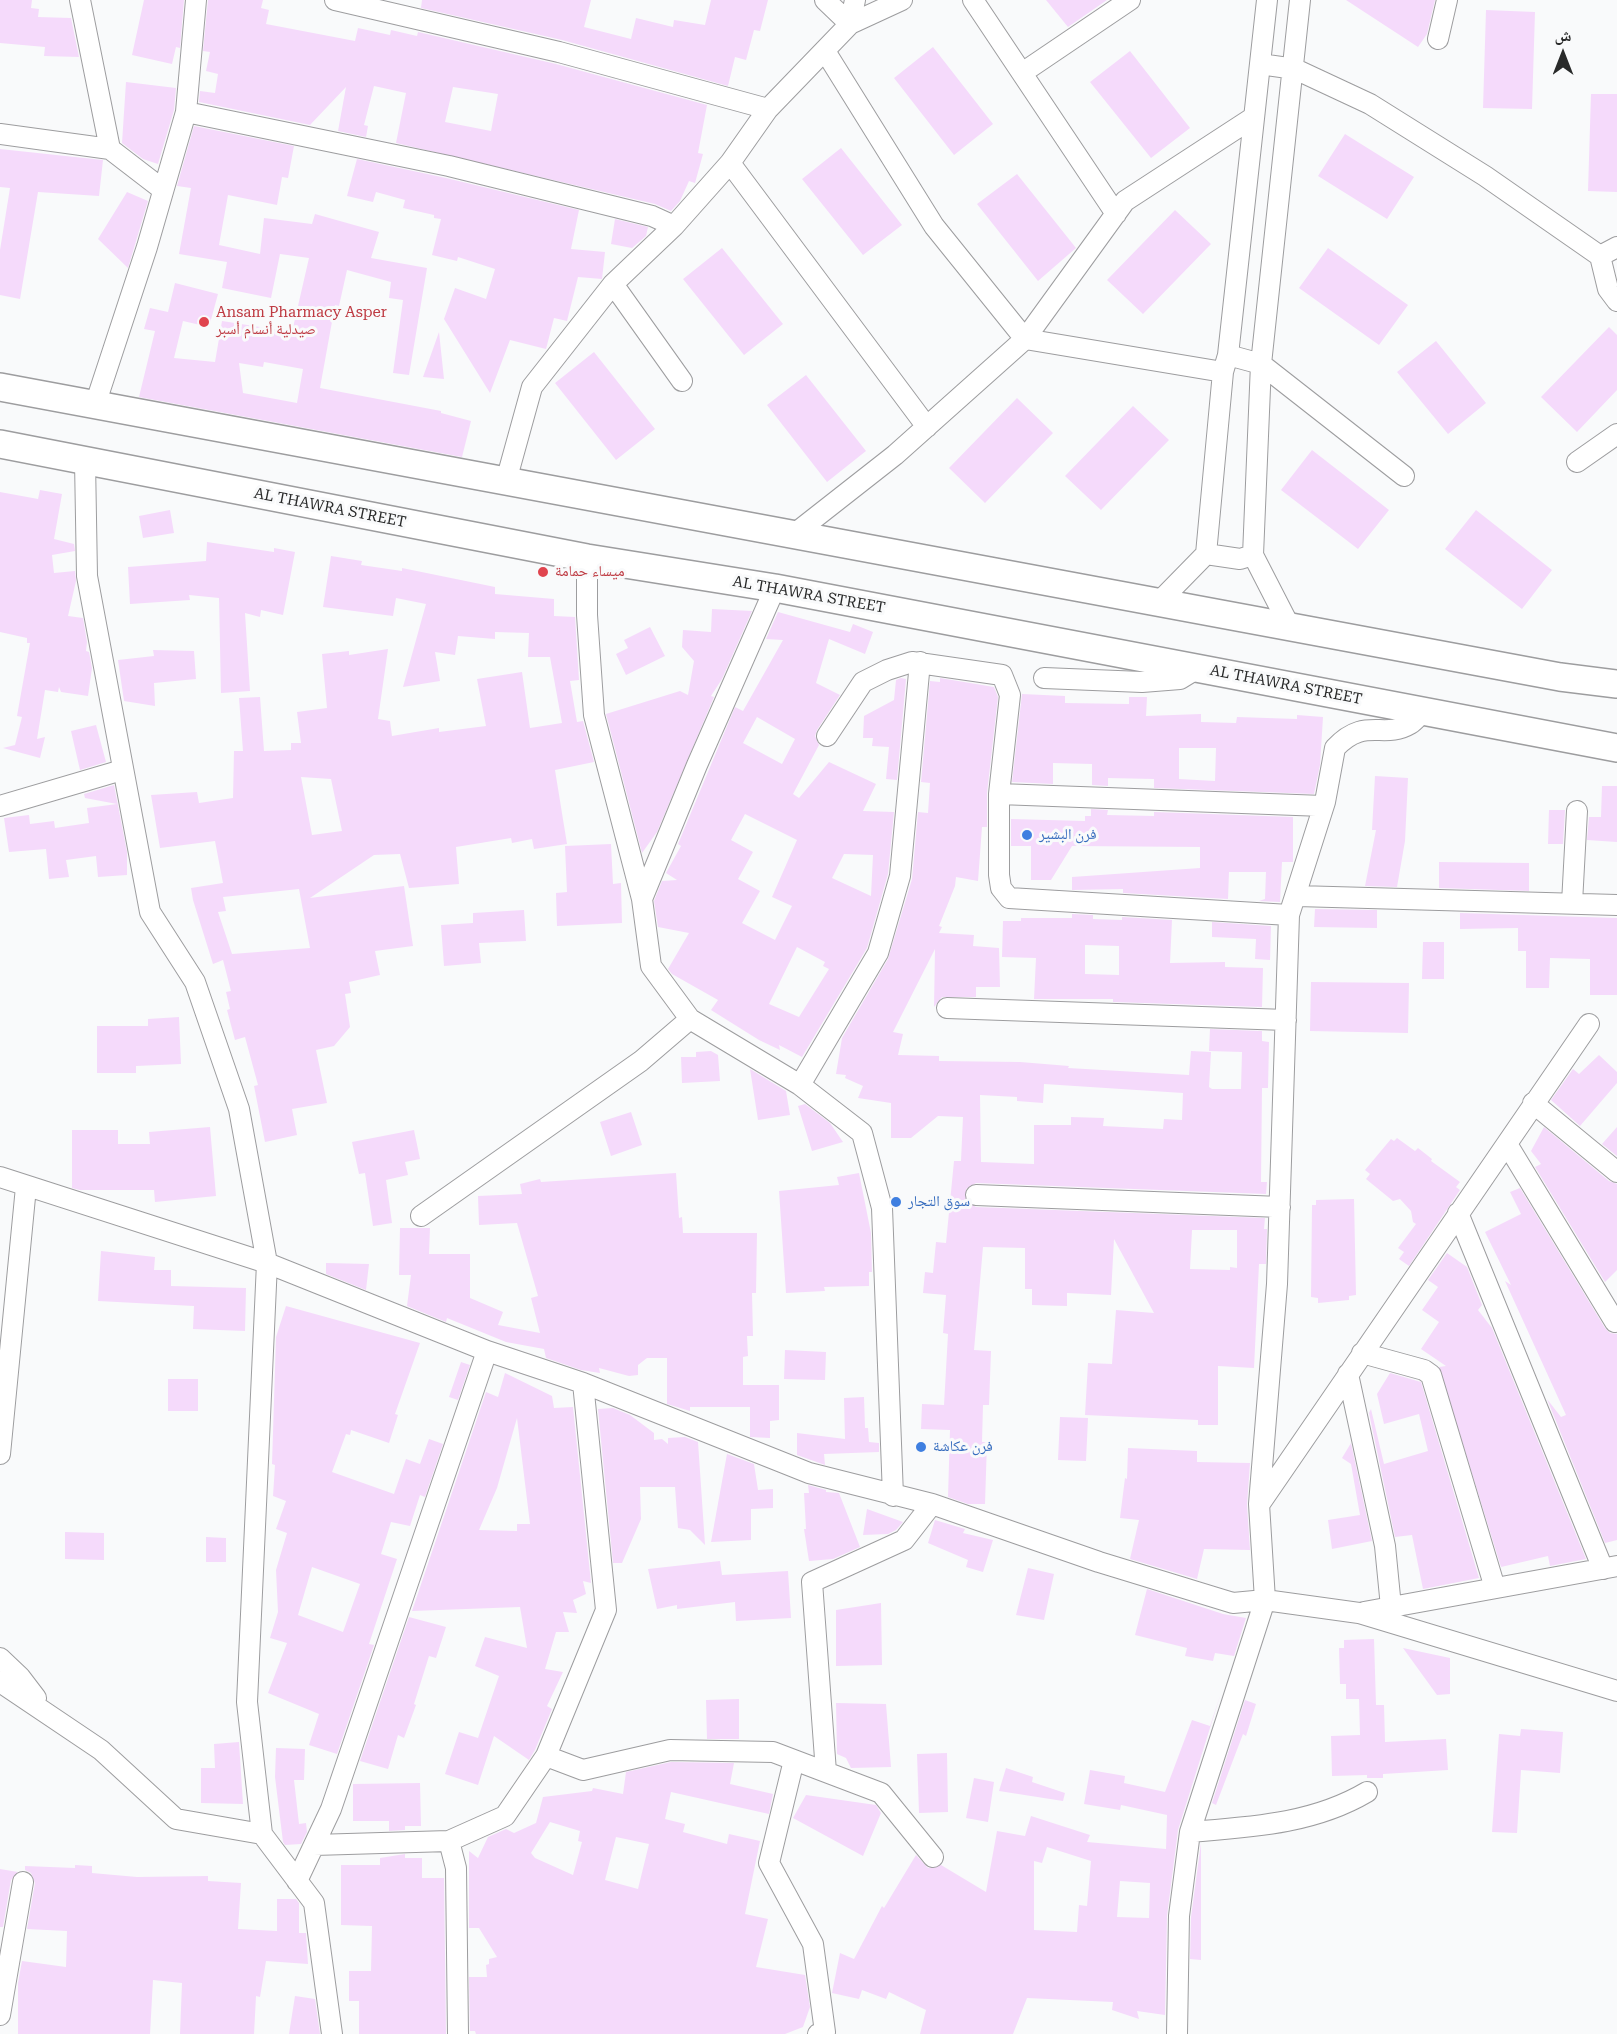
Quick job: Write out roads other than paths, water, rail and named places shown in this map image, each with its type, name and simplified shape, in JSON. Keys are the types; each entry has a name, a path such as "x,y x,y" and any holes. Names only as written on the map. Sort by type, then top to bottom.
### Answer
{"main road":[{"path":"0,387 1158,603 1560,676 1617,684"},
{"name":"AL THAWRA STREET","path":"0,444 587,558 775,588 1617,748"}],"street":[{"path":"80,0 110,149"},
{"path":"95,405 147,247 186,112 196,0"},
{"path":"336,0 559,52 768,110"},
{"path":"825,0 850,24"},
{"path":"850,24 855,0"},
{"path":"506,481 531,387 613,284 674,226 730,164 768,110 850,24 902,0"},
{"path":"973,0 1116,214"},
{"path":"1022,74 1130,0"},
{"path":"1158,603 1206,554 1268,0"},
{"path":"1290,627 1253,555 1261,364 1295,69 1300,0"},
{"path":"1438,39 1447,0"},
{"path":"825,51 934,226 1026,339 1226,363 1261,364 1404,476"},
{"path":"1260,64 1295,69 1370,104 1608,252 1608,289 1617,301"},
{"path":"186,112 449,166 652,216 674,226"},
{"path":"794,535 927,427 1026,339 1125,201 1254,117"},
{"path":"0,134 110,149 162,189"},
{"path":"730,164 927,427"},
{"path":"613,284 682,381"},
{"path":"1577,462 1617,434"},
{"path":"85,461 87,576 150,912 195,982 239,1108 267,1263 247,1702 262,1834 314,1903 332,2034"},
{"path":"1206,554 1240,559 1253,555"},
{"path":"587,558 587,615 594,715 642,900 651,966 690,1020 800,1084 862,1133 882,1208 893,1496"},
{"path":"642,900 775,588"},
{"path":"827,736 863,682 912,662 1002,675 1010,694 999,794 999,875 1001,888 1009,898 1289,915"},
{"path":"800,1084 878,954 894,898 900,876 920,662"},
{"path":"1044,678 1142,682 1180,679 1198,668"},
{"path":"1560,676 1617,674"},
{"path":"1177,2034 1179,1916 1190,1832 1265,1600 1259,1504 1277,1284 1289,915 1297,896 1323,806 1335,748 1342,741 1365,728 1392,729 1409,724 1424,711"},
{"path":"0,806 122,770"},
{"path":"999,794 1323,806"},
{"path":"1572,903 1577,811"},
{"path":"1297,896 1617,905"},
{"path":"947,1008 1286,1020"},
{"path":"421,1216 632,1067 690,1020"},
{"path":"1259,1504 1589,1024"},
{"path":"1533,1104 1617,1172"},
{"path":"1507,1144 1615,1322"},
{"path":"0,1177 267,1263 487,1351 583,1383 809,1473 932,1504 1099,1562 1233,1603 1265,1600 1359,1613 1617,1691"},
{"path":"0,1454 26,1187"},
{"path":"976,1195 1280,1207"},
{"path":"1359,1613 1610,1568 1458,1213"},
{"path":"297,1881 332,1809 487,1351"},
{"path":"1362,1353 1424,1370 1431,1375 1495,1588"},
{"path":"1348,1374 1385,1546 1391,1607"},
{"path":"314,1845 449,1841 505,1816 546,1756 606,1610 583,1383"},
{"path":"826,1772 812,1582 904,1540 932,1504"},
{"path":"0,1658 20,1677 47,1713"},
{"path":"0,1682 101,1750 176,1819 262,1834"},
{"path":"546,1756 583,1770 670,1750 773,1752 881,1793 933,1857"},
{"path":"795,1760 770,1863 813,1944 825,2032 818,2034"},
{"path":"1190,1832 1267,1825 1340,1808 1367,1792"},
{"path":"449,1841 456,1868 458,2034"},
{"path":"0,2015 23,1882"}],"place":[{"name":"Ansam Pharmacy Asper صيدلية أنسام أسبر","path":"204,322"},
{"name":"ميساء حمامة","path":"543,572"},
{"name":"فرن البشير","path":"1027,835"},
{"name":"سوق التجار","path":"896,1202"},
{"name":"فرن عكاشة","path":"921,1447"}]}
